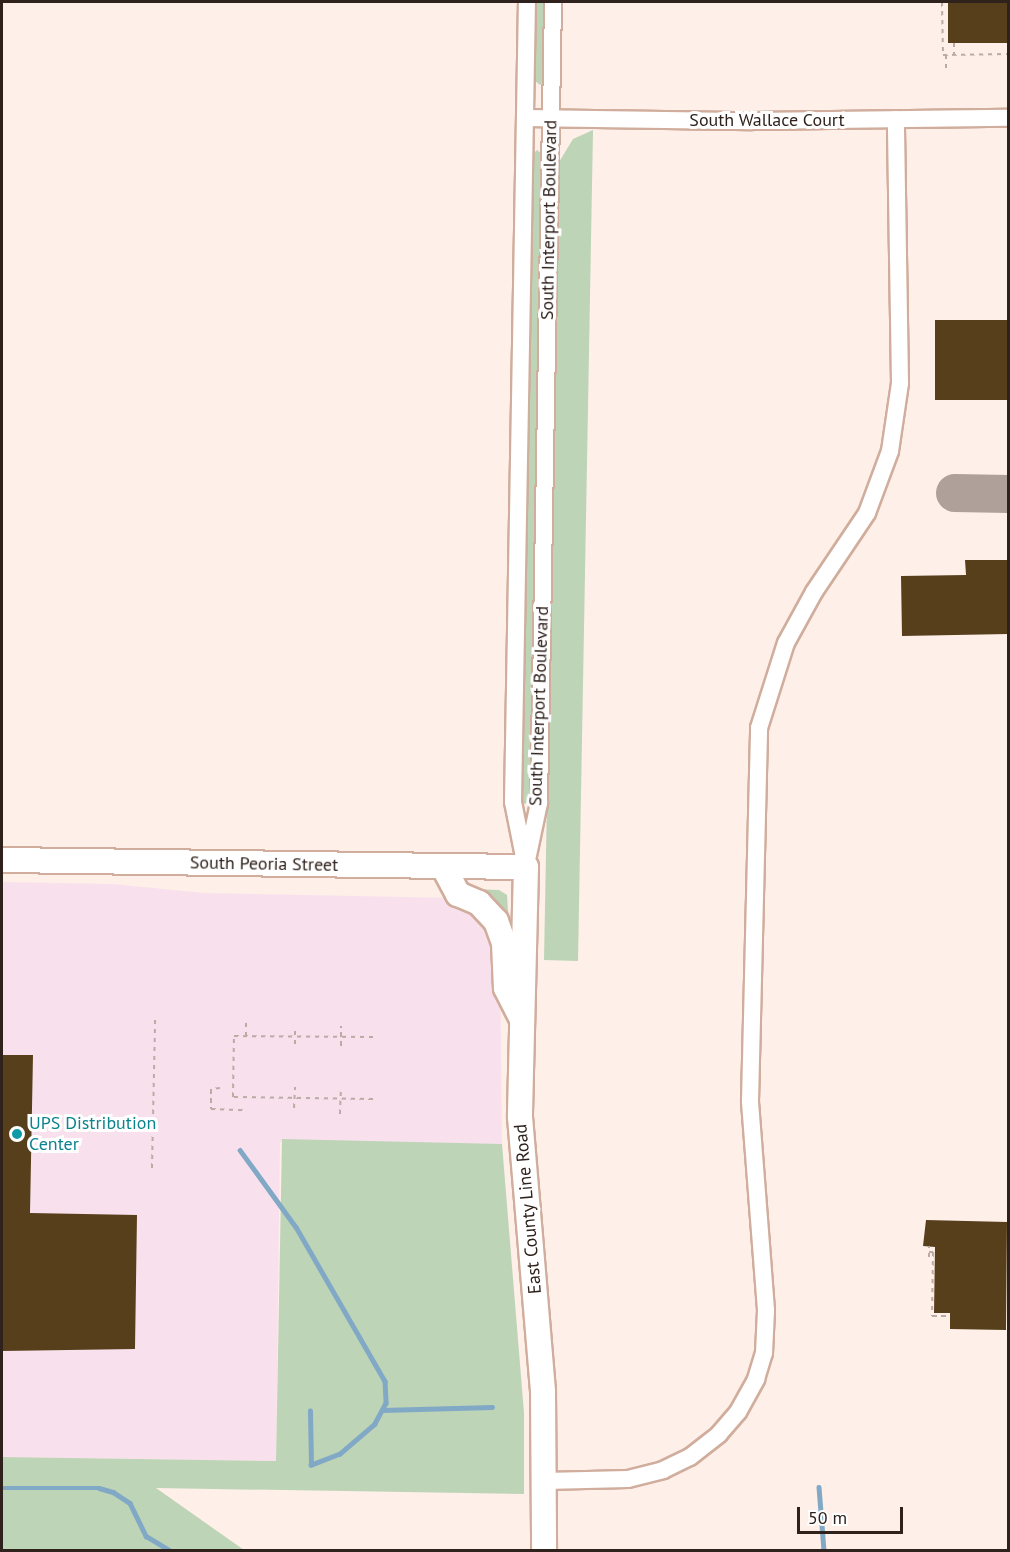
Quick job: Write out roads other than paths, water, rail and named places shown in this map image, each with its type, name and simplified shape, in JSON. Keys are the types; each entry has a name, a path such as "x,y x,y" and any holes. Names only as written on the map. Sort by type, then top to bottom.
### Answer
{"main road":[{"name":"South Peoria Street","path":"2,860 526,867"},
{"path":"443,866 459,894 479,903 496,921 504,943 506,988 522,1020"},
{"name":"East County Line Road","path":"526,867 520,1117 542,1372 544,1551"}],"street":[{"name":"South Interport Boulevard","path":"526,867 513,802 527,2"},
{"name":"South Interport Boulevard","path":"526,867 539,803 553,2"},
{"name":"South Wallace Court","path":"525,118 1008,117"},
{"path":"545,1481 628,1479 678,1464 709,1443 728,1424 745,1401 760,1369 767,1325 750,1101 759,728 783,649 814,592 867,513 895,429 900,357 896,119"}],"waterway":[{"path":"240,1150 296,1227 385,1381 386,1403 375,1424 340,1454 311,1465 310,1411"},
{"path":"382,1410 492,1407"},
{"path":"819,1487 824,1550"},
{"path":"2,1488 99,1488 113,1492 130,1503 146,1536 169,1550"}],"place":[{"name":"UPS Distribution Center","path":"17,1134"}]}
